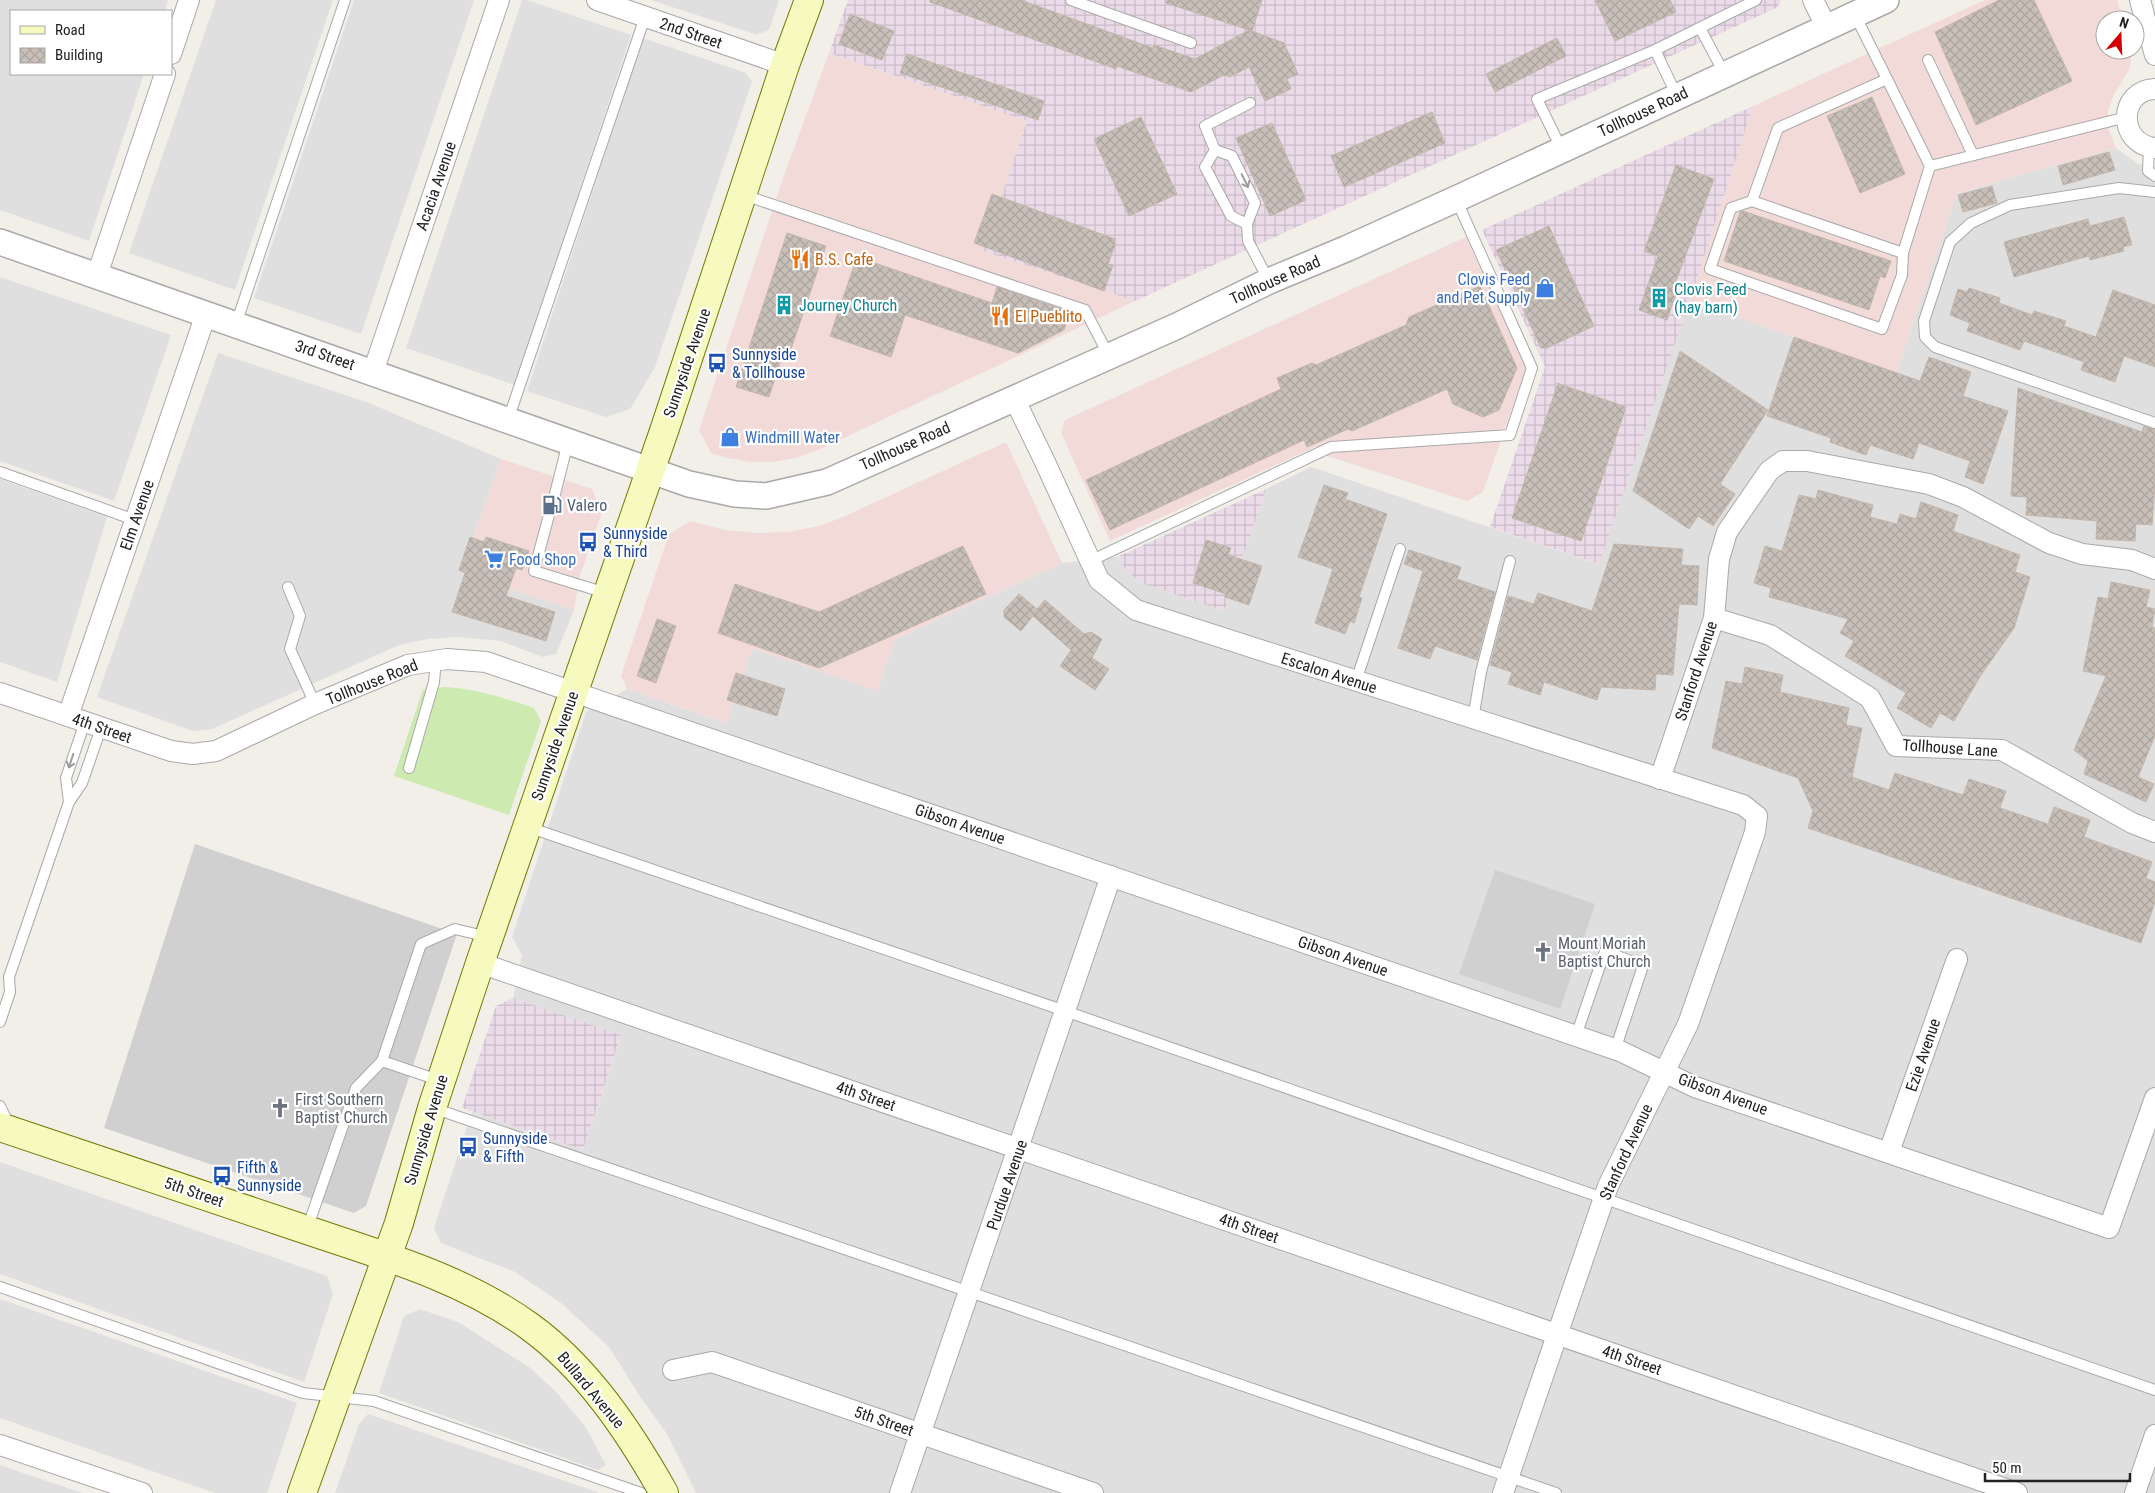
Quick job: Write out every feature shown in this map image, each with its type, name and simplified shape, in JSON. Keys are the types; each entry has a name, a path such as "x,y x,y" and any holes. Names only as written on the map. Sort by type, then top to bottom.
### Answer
{"main road":[{"name":"Sunnyside Avenue","path":"302,1493 387,1258 432,1108 480,963 608,594 785,65 809,0"},
{"name":"5th Street","path":"6,1128 387,1258"},
{"name":"Bullard Avenue","path":"387,1258 444,1279 486,1299 537,1332 572,1362 614,1413 664,1493"}],"street":[{"path":"172,51 189,0"},
{"name":"Acacia Avenue","path":"373,372 499,0"},
{"name":"2nd Street","path":"597,0 785,65"},
{"path":"1813,0 1827,28"},
{"name":"Tollhouse Road","path":"650,470 698,487 735,494 766,496 827,482 1177,326 1269,281 1348,248 1456,199 1886,0"},
{"path":"2140,0 2155,55"},
{"path":"97,275 164,75"},
{"path":"2152,148 2140,144 2132,136 2126,117 2133,99 2141,93 2155,89"},
{"name":"3rd Street","path":"0,242 650,470"},
{"name":"Elm Avenue","path":"85,722 135,520 206,314"},
{"name":"Escalon Avenue","path":"1014,398 1099,580 1136,610 1743,805 1757,816"},
{"name":"Stanford Avenue","path":"1660,779 1714,618 1719,559 1727,532 1769,471 1783,461 1807,461 1929,484 1963,497 2048,543 2082,554 2132,560 2155,569"},
{"name":"Tollhouse Lane","path":"1714,618 1770,635 1870,698 1896,746 2002,750 2132,823 2155,832"},
{"name":"Tollhouse Road","path":"206,753 216,751 315,704 408,665 436,659 459,658 486,662 573,692"},
{"name":"Gibson Avenue","path":"573,692 1576,1036 1615,1050 1695,1087 2108,1228 2155,1098"},
{"name":"4th Street","path":"0,693 171,751 184,754 206,753"},
{"name":"Stanford Avenue","path":"1506,1485 1604,1197 1688,1024 1754,832 1757,816"},
{"name":"Purdue Avenue","path":"900,1493 1019,1149 1110,876"},
{"name":"Ezie Avenue","path":"1889,1152 1957,959"},
{"name":"4th Street","path":"480,963 2017,1493"},
{"name":"5th Street","path":"673,1370 712,1362 1093,1493"},
{"path":"2135,1493 2155,1435"},
{"path":"0,1445 142,1493"}],"lane":[{"path":"236,324 345,0"},
{"path":"1071,0 1191,43"},
{"path":"1562,150 1537,99 1655,50 1756,0"},
{"path":"1855,15 1930,166 1903,253 1902,275 1882,329 1710,269 1731,208 1752,201 1903,253"},
{"path":"508,420 645,17"},
{"path":"1700,28 1725,75"},
{"path":"1655,50 1678,96"},
{"path":"1928,60 1973,155"},
{"path":"1752,201 1778,128 1887,79"},
{"path":"1250,103 1205,126 1215,150 1232,156 1255,204 1247,224 1248,241 1269,281"},
{"path":"1930,166 2126,117"},
{"path":"2152,148 2148,171 2155,176"},
{"path":"1215,150 1205,167 1231,216 1247,224"},
{"path":"2155,192 2119,188 2010,205 1971,223 1950,242 1924,321 1925,337 1935,347 2155,424"},
{"path":"743,194 1085,310 1109,356"},
{"path":"1090,561 1331,447 1510,435 1532,368 1456,199"},
{"path":"554,494 569,441"},
{"path":"0,472 135,520"},
{"path":"549,515 534,571 608,594"},
{"path":"1356,681 1400,549"},
{"path":"1472,719 1481,672 1510,561"},
{"path":"288,587 300,616 290,648 315,704"},
{"path":"409,768 434,682 436,659"},
{"path":"69,802 66,778 85,722"},
{"path":"0,1022 10,992 4,977 69,802 82,783 85,722"},
{"path":"527,826 1604,1197 2155,1390"},
{"path":"307,1230 356,1088 382,1061 420,944 455,928 489,937"},
{"path":"1576,1036 1605,951 1643,966 1615,1050"},
{"path":"382,1061 441,1081"},
{"path":"0,1106 6,1128"},
{"path":"432,1108 970,1292 1506,1485 1556,1493"},
{"path":"0,1287 303,1393 374,1401 641,1493"}],"shaded area":[{"path":"0,0 168,0 165,10 10,10 10,75 144,75 89,241 0,210"},
{"path":"216,0 333,0 235,290 129,253"},
{"path":"354,0 474,0 361,334 254,298"},
{"path":"522,0 527,0 631,35 515,385 406,348"},
{"path":"651,0 779,0 769,30 757,35"},
{"path":"848,0 1781,0 1778,7 1135,301 983,251 1027,121 829,53"},
{"path":"1985,0 2117,0 2120,10 2095,10 2095,60 2131,60 2129,70 2113,96 2108,112 2109,131 2116,148 1957,193 1896,373 1690,300 1753,106"},
{"path":"643,38 746,73 752,82 655,367 630,409 606,417 527,391"},
{"path":"829,53 1027,121 983,251 1135,301 818,450 796,458 773,462 750,462 727,458 711,453 699,430 782,181"},
{"path":"1753,106 1690,300 1599,564 1490,527 1545,367 1482,230"},
{"path":"2116,148 2138,164 2155,166 2155,1493 696,1493 667,1434 639,1395 609,1347 561,1303 515,1272 441,1243 434,1228 472,1112 583,1150 621,1036 513,998 522,955 512,937 586,712 627,689 726,723 752,648 877,690 895,639 1062,563 1117,557 1127,571 1141,583 1224,611 1266,489 1311,467 1598,564 1690,300 1896,373 1957,193"},
{"path":"1466,237 1526,368 1483,492 1467,501 1315,452 1317,446 1110,541 1061,433 1065,420"},
{"path":"0,277 171,335 114,501 0,461"},
{"path":"218,353 369,403 501,459 461,573 574,610 556,654 543,657 501,641 460,637 428,639 399,645 212,729 193,731 97,697"},
{"path":"1006,442 1062,563 895,639 877,691 752,648 727,723 627,689 621,676 669,534 690,521 725,530 756,533 788,532 819,526 843,517"},
{"path":"501,459 592,489 602,512 580,576 574,610 461,573"},
{"path":"0,479 107,517 57,682 0,662"},
{"path":"1266,489 1224,611 1141,583 1127,571 1117,557"},
{"path":"195,844 457,934 366,1206 354,1213 104,1128"},
{"path":"1495,870 1595,904 1560,1009 1459,974"},
{"path":"513,998 621,1035 583,1150 462,1108 496,1006"},
{"path":"0,1162 327,1276 333,1294 304,1382 0,1274"},
{"path":"0,1299 297,1403 267,1493 215,1493 0,1418"},
{"path":"420,1309 458,1322 529,1367 556,1392 585,1426 606,1465 598,1470 379,1393 404,1316"},
{"path":"368,1414 600,1493 335,1493 359,1424"},
{"path":"0,1465 82,1493 0,1493"}],"green space":[{"path":"445,687 501,697 534,708 541,721 509,815 394,776 423,689"}],"building":[{"path":"930,0 1021,0 1153,48 1154,45 1195,59 1249,30 1284,43 1298,74 1287,79 1291,89 1265,101 1249,67 1230,77 1224,75 1191,92 1117,66 1116,69 930,2"},
{"path":"1166,0 1262,0 1252,31 1166,3"},
{"path":"1595,0 1670,0 1676,12 1615,41"},
{"path":"1999,0 2034,0 2072,81 1976,125 1935,32"},
{"path":"850,14 894,31 882,60 839,44"},
{"path":"1557,38 1566,56 1495,92 1486,74"},
{"path":"907,54 1044,101 1038,120 900,73"},
{"path":"1872,97 1905,174 1860,193 1827,116"},
{"path":"1432,112 1445,143 1344,187 1331,156"},
{"path":"1141,117 1177,194 1129,216 1094,139"},
{"path":"1272,123 1306,200 1270,216 1236,138"},
{"path":"2109,152 2115,170 2063,185 2058,166"},
{"path":"1676,165 1714,179 1675,284 1679,285 1667,320 1639,310 1658,256 1644,251"},
{"path":"1992,186 1997,203 1963,212 1958,195"},
{"path":"992,194 1115,239 1115,245 1108,264 1113,265 1104,291 974,243"},
{"path":"1743,211 1891,261 1885,278 1880,276 1869,310 1724,261 1740,212"},
{"path":"2124,217 2132,245 2123,247 2124,251 2090,260 2089,256 2014,277 2004,242 2088,219 2090,226"},
{"name":"Clovis Feed and Pet Supply","path":"1549,226 1594,326 1547,348 1541,348 1496,250"},
{"path":"787,233 826,246 791,349 785,347 769,397 736,387"},
{"path":"857,257 992,303 997,287 1070,312 1064,330 1018,353 905,315 891,357 830,336"},
{"path":"1480,286 1517,368 1499,410 1483,417 1453,404 1447,389 1352,431 1348,429 1307,447 1304,440 1110,530 1086,480 1281,389 1277,378 1312,363 1316,365 1406,325 1409,317"},
{"path":"1969,288 2000,298 1999,303 2032,315 2034,311 2066,321 2064,326 2096,337 2113,290 2155,305 2155,367 2124,356 2115,382 2081,370 2084,362 2024,341 2020,350 1967,331 1970,323 1950,315 1958,289 1967,292"},
{"path":"1794,337 1920,381 1929,357 1971,372 1963,396 2008,411 1983,484 1965,477 1970,461 1919,443 1913,459 1870,445 1866,455 1830,442 1831,438 1767,416"},
{"path":"1680,351 1768,410 1720,484 1735,494 1713,526 1698,516 1689,529 1633,491"},
{"path":"1557,383 1626,407 1581,541 1512,518 1557,386 1559,387"},
{"path":"2018,388 2142,432 2144,426 2155,430 2155,484 2152,525 2136,524 2135,541 2096,539 2097,521 2026,515 2027,497 2011,496"},
{"path":"1324,485 1348,493 1345,499 1387,514 1359,597 1362,598 1354,623 1350,621 1345,634 1315,623 1333,569 1298,557"},
{"path":"1818,490 1873,505 1870,517 1897,524 1900,514 1916,519 1921,502 1958,515 1953,531 2020,555 2015,572 2030,577 2014,628 1981,675 1954,721 1940,713 1931,728 1897,708 1906,693 1845,656 1854,641 1840,633 1848,619 1769,597 1771,588 1754,583 1765,546 1782,551 1799,495 1816,499"},
{"path":"470,537 484,542 486,537 529,551 522,570 516,568 506,596 555,612 546,641 452,612 465,573 459,570"},
{"path":"1206,540 1231,548 1228,555 1262,566 1249,605 1225,597 1226,594 1193,583"},
{"path":"1614,544 1683,549 1681,565 1699,566 1697,605 1679,604 1673,675 1656,674 1655,690 1601,687 1597,700 1544,682 1540,695 1508,684 1512,672 1490,665 1508,596 1534,604 1538,593 1592,611"},
{"path":"963,546 986,594 819,668 718,633 735,584 819,612"},
{"path":"1409,550 1461,567 1457,579 1495,592 1477,660 1435,646 1430,659 1398,648 1423,571 1404,564"},
{"path":"2111,582 2150,590 2146,607 2155,609 2152,627 2155,628 2155,736 2138,777 2154,784 2146,802 2084,774 2088,761 2074,750 2106,676 2083,671 2098,597 2108,599"},
{"path":"1019,594 1037,609 1045,600 1084,634 1091,632 1102,639 1092,658 1109,669 1095,690 1060,666 1071,650 1033,616 1021,631 1004,617 1004,610"},
{"path":"657,619 676,626 656,683 637,676"},
{"path":"1745,667 1783,675 1780,692 1849,708 1846,725 1862,728 1852,777 1889,790 1895,773 1963,795 1969,779 2006,791 2000,808 2048,824 2054,807 2090,820 2084,837 2152,862 2146,878 2155,882 2155,902 2141,943 1808,828 1813,811 1798,778 1712,748 1726,681 1742,684"},
{"path":"736,673 785,689 777,716 727,700"}],"place":[{"name":"B.S. Cafe","path":"800,259"},
{"name":"Clovis Feed and Pet Supply","path":"1545,288"},
{"name":"Clovis Feed (hay barn)","path":"1659,298"},
{"name":"Journey Church","path":"784,305"},
{"name":"El Pueblito","path":"1000,316"},
{"name":"Sunnyside & Tollhouse","path":"717,363"},
{"name":"Windmill Water","path":"730,437"},
{"name":"Valero","path":"552,505"},
{"name":"Sunnyside & Third","path":"588,542"},
{"name":"Food Shop","path":"494,559"},
{"name":"Mount Moriah Baptist Church","path":"1543,952"},
{"name":"First Southern Baptist Church","path":"280,1108"},
{"name":"Sunnyside & Fifth","path":"468,1147"},
{"name":"Fifth & Sunnyside","path":"222,1176"}]}
